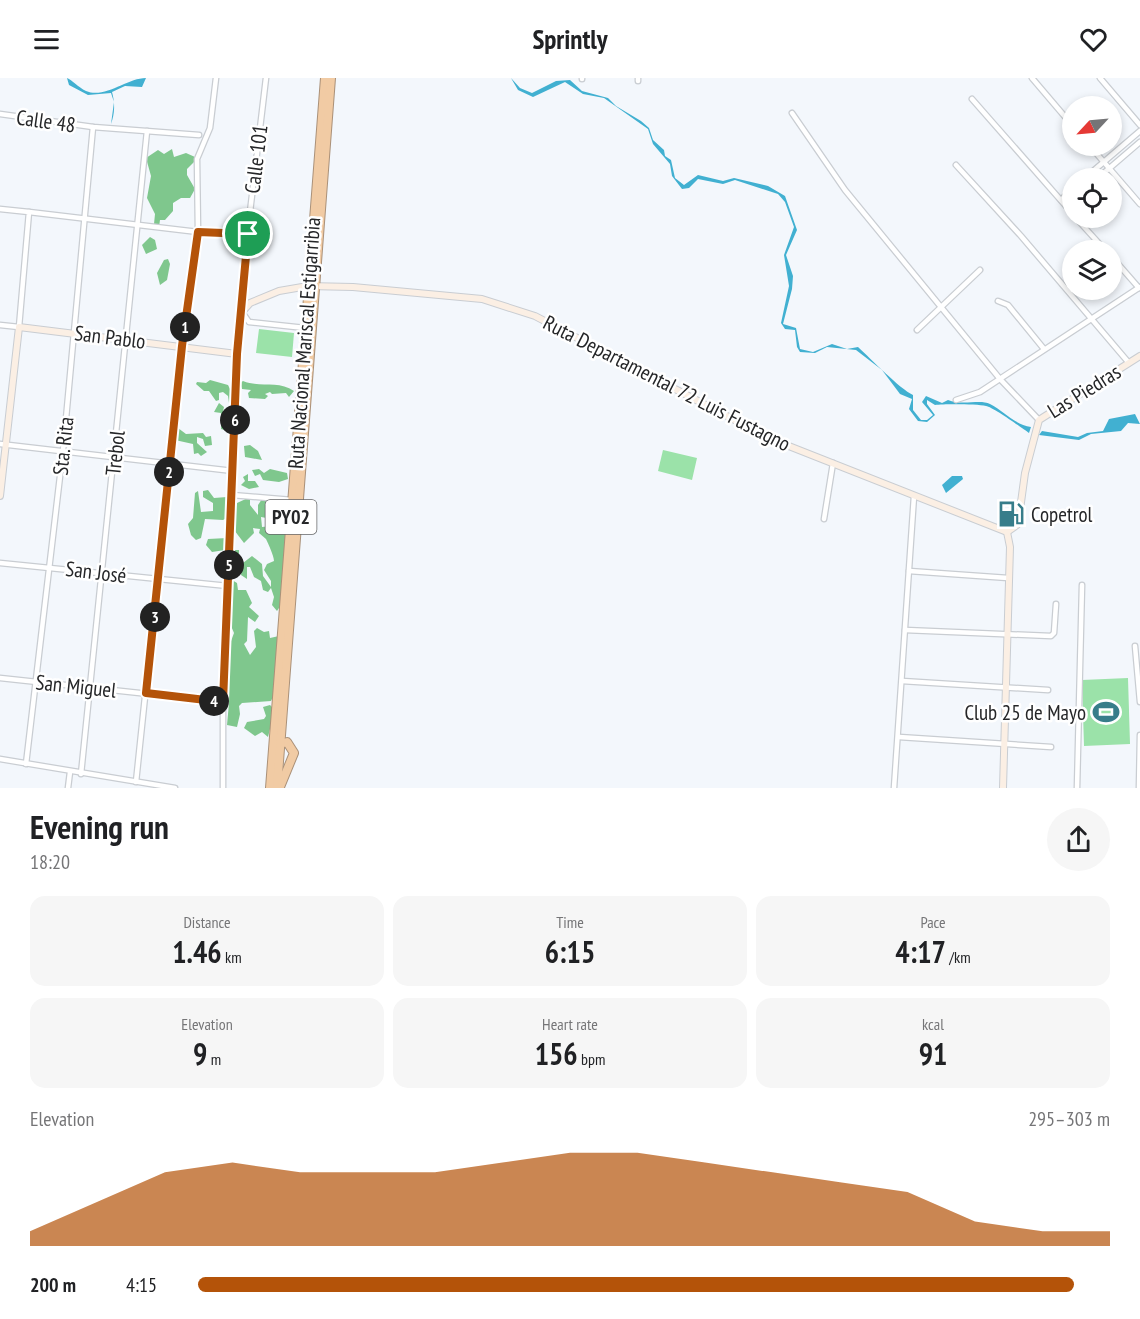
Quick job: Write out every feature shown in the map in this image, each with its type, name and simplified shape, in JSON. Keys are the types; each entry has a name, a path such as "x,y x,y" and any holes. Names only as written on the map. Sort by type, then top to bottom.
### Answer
{"highway":[{"name":"Ruta Nacional Mariscal Estigarribia","path":"270,788 277,745 312,286 325,78"},
{"name":"Ruta Nacional Mariscal Estigarribia","path":"278,788 277,745 292,500 305,328 312,286 331,78"},
{"path":"277,745 291,744 294,753 278,788"}],"main road":[{"name":"Ruta Departamental 72 Luis Fustagno","path":"242,312 250,303 279,291 312,286 430,292 500,303 535,316 771,439 1007,532"},
{"path":"237,354 242,312"},
{"name":"San Pablo","path":"19,327 237,354"},
{"path":"0,496 3,445 19,327"},
{"name":"Las Piedras","path":"1007,532 1017,525 1025,473 1037,423 1140,356"},
{"path":"1003,788 1007,532"}],"street":[{"path":"136,782 182,346 198,232 197,159 210,128 216,78"},
{"name":"Calle 101","path":"242,312 248,234 266,78"},
{"path":"1032,78 1062,114"},
{"path":"1100,78 1140,125"},
{"path":"972,99 1061,200"},
{"path":"792,113 845,190 1037,423"},
{"name":"Calle 48","path":"0,114 93,127 199,135"},
{"name":"Sta. Rita","path":"26,764 63,451 93,127"},
{"name":"Trebol","path":"81,774 104,572 147,131"},
{"path":"1097,168 1140,131"},
{"path":"1099,156 1109,168 1140,142"},
{"path":"956,165 1129,363"},
{"path":"1122,183 1140,204"},
{"path":"0,209 198,232 248,234"},
{"path":"0,325 19,327 29,212"},
{"path":"1085,228 1096,240"},
{"path":"956,400 980,392 1139,288 1122,268"},
{"path":"917,330 980,270"},
{"path":"998,301 1008,305 1044,349"},
{"path":"242,312 249,322 305,328"},
{"path":"223,788 223,702 237,354"},
{"path":"3,445 233,471"},
{"path":"824,519 833,463"},
{"path":"232,495 292,500"},
{"path":"894,788 914,496"},
{"name":"San José","path":"0,563 48,566 228,586"},
{"path":"909,571 1008,578"},
{"path":"1077,788 1082,585"},
{"path":"905,630 1053,634 1056,604"},
{"path":"1135,646 1140,702"},
{"name":"San Miguel","path":"0,678 223,702"},
{"path":"902,681 1048,690"},
{"path":"1139,788 1140,735"},
{"path":"899,737 1051,747"},
{"path":"0,759 175,788"},
{"path":"68,788 70,772"}],"green space":[{"path":"172,149 174,157 186,153 195,157 195,161 187,169 187,175 195,189 190,198 181,198 173,203 173,211 165,220 160,220 159,227 154,224 155,214 147,198 151,176 146,158 158,150 164,154"},
{"path":"150,237 155,240 157,249 146,254 142,245"},
{"path":"168,259 170,264 167,280 160,285 157,273 164,260"},
{"path":"259,329 294,333 292,357 256,353"},
{"path":"210,380 228,385 233,395 233,402 229,403 228,396 223,392 219,393 219,400 216,401 209,391 204,391 196,384"},
{"path":"243,381 282,386 294,391 289,397 286,393 272,394 270,392 265,394 268,396 265,399 249,398 248,393 251,390 242,389 240,383"},
{"path":"219,403 224,407 223,411 231,411 232,414 228,421 231,430 221,429 221,413 214,412"},
{"path":"178,428 186,434 203,433 206,437 211,436 212,445 205,446 203,439 197,437 197,443 207,452 201,456 198,453 194,454 193,444 175,440 178,437 175,434"},
{"path":"250,445 258,451 262,460 245,457 244,446"},
{"path":"663,450 697,458 692,480 658,471"},
{"path":"259,469 264,473 270,469 287,473 288,479 279,482 263,480 260,474 255,476 252,470"},
{"path":"248,474 248,481 255,481 259,487 249,489 241,485 245,481 243,477"},
{"path":"208,490 214,498 227,497 230,516 223,520 205,519 201,538 196,540 191,535 188,524 193,518 195,493 198,491 201,512 213,511 213,503 203,497 203,491"},
{"path":"250,497 250,505 258,515 258,505 262,499 271,500 276,513 272,519 261,517 262,527 272,526 277,518 286,519 281,605 277,611 272,605 274,597 271,588 268,592 263,590 261,581 254,577 250,567 247,567 247,579 241,575 242,567 236,567 236,574 231,573 234,550 239,550 239,560 243,563 252,556 262,564 263,576 271,587 271,581 264,570 267,564 274,559 266,539 259,533 260,529 253,528 254,533 244,543 231,526 237,503"},
{"path":"227,538 225,550 212,552 206,545 208,539"},
{"path":"232,580 237,583 238,590 246,590 252,603 249,607 259,616 255,622 248,617 247,641 244,644 250,655 256,647 254,631 257,628 264,632 269,631 270,638 279,636 275,693 271,701 242,703 239,706 237,727 227,725 229,703 225,700 226,685 229,679 226,672 230,662 227,652 234,633 229,621"},
{"name":"Club 25 de Mayo","path":"1128,678 1130,744 1084,746 1082,680"},
{"path":"270,705 273,708 273,727 268,737 262,732 255,736 244,728 247,722 264,719 266,716 263,707"}],"water":[{"path":"67,78 93,93 146,78 142,87 125,86 112,92 114,101 111,93 88,95 69,85"},
{"path":"511,78 520,88 532,93 556,81 570,80 582,91 608,98 649,128 653,140 671,160 675,178 684,185 698,175 723,181 734,178 768,186 785,196 797,230 786,255 793,276 783,324 796,328 800,349 813,352 832,344 847,349 858,347 893,380 913,395 913,410 921,420 927,420 933,415 922,402 926,396 942,403 948,400 981,402 990,404 1020,424 1031,427 1029,433 990,407 982,405 935,405 927,400 927,404 935,415 927,422 918,421 909,409 912,399 900,394 882,370 856,350 827,347 815,353 800,352 797,347 795,330 785,329 781,323 789,286 784,255 794,227 785,202 778,194 735,180 723,184 698,179 689,188 682,189 672,176 670,164 653,144 648,129 604,98 583,94 565,82 533,97 518,90"},
{"path":"1135,414 1140,424 1128,423 1121,431 1091,434 1079,440 1039,435 1042,431 1078,437 1103,431 1109,419"},
{"path":"952,476 962,476 963,479 946,493 942,485"}],"place":[{"name":"Copetrol","path":"1011,514"},
{"name":"Club 25 de Mayo","path":"1106,712"}],"route":[{"path":"198,232 248,234 237,354 223,702 146,693 182,346 198,232"}]}
